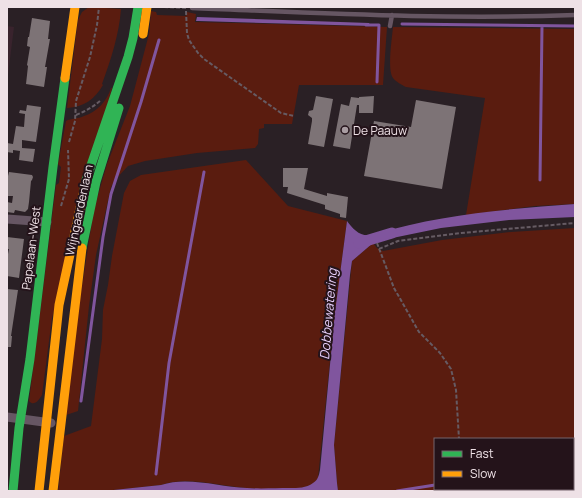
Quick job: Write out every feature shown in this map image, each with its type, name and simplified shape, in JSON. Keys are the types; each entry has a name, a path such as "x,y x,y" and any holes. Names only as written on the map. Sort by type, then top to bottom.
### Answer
{"main road":[{"name":"Papelaan-West","path":"13,490 75,7"},
{"name":"Wijngaardenlaan","path":"47,422 59,305 79,206 101,132 128,57 138,7"},
{"name":"Wijngaardenlaan","path":"61,424 81,255 92,198 105,151 137,59 147,7"},
{"path":"39,490 47,422"},
{"path":"53,490 61,424"}],"street":[{"path":"7,219 47,222"},
{"path":"7,417 61,424"}],"lane":[{"path":"192,8 392,15 528,17 575,16"},
{"path":"390,26 392,15"}],"path":[{"path":"99,7 97,25 90,57 76,101 76,115 86,112 95,106 104,94"},
{"path":"164,7 192,8"},
{"path":"186,17 189,40 204,59 282,113 294,116"},
{"path":"379,249 398,241 461,233 575,223"},
{"path":"377,243 394,288 419,332 440,353 451,369 456,390 459,438"}],"shaded area":[{"path":"89,7 121,9 116,38 102,84 103,85 100,90 93,98 84,104 67,108 78,20 82,12"},
{"path":"151,11 156,12 157,15 186,16 187,12 196,14 195,22 387,27 383,85 299,85 292,124 264,124 264,128 259,129 258,144 255,148 197,153 145,161 128,166 115,180 111,187 96,255 78,411 66,415 78,312 94,209 107,164 130,106 149,34"},
{"path":"197,17 369,23 370,26 196,21"},
{"path":"7,26 14,27 7,83"},
{"path":"393,27 575,29 575,204 535,206 466,215 485,98 406,87 396,81 391,74 390,68"},
{"path":"111,88 52,318 42,395 38,401 31,403 29,401 56,185 59,183 61,167 58,164 66,121 82,117 93,112 104,102"},
{"path":"246,160 288,206 347,221 335,312 318,478 313,484 301,488 253,489 203,482 182,481 161,485 104,491 58,491 64,436 91,426 102,339 103,310 124,193 130,181 141,175"},
{"path":"575,204 575,217 509,220 441,228 378,241 376,234 400,227 475,213"},
{"path":"347,221 360,234 371,235 373,243 352,261 350,275 334,445 338,491 104,491 182,482 247,488 296,488 308,486 316,480 319,476 320,470 335,312"},
{"path":"575,228 575,460 574,438 434,438 434,490 534,491 338,491 334,445 352,261 373,243 377,248 383,251 442,240 511,232"}],"building":[{"path":"32,18 50,21 48,39 50,39 45,67 47,67 44,87 26,84 30,47 27,46"},
{"path":"316,96 333,99 324,147 308,144 312,118 308,115 309,111 313,110"},
{"name":"De Paauw","path":"374,96 373,113 359,113 359,105 357,105 350,149 333,146 341,104 349,106 351,97 359,98"},
{"path":"416,100 456,107 442,189 364,176 374,121 411,127"},
{"path":"27,105 41,107 36,142 22,140 22,148 35,149 33,162 19,160 20,151 13,150 13,153 7,152 7,143 13,144 16,126 24,127 25,114 19,113 20,110 26,111"},
{"path":"283,168 308,168 304,189 327,196 327,193 348,197 346,218 340,217 340,214 325,209 325,205 287,193 288,187 283,187"},
{"path":"9,172 32,175 33,177 31,181 28,209 25,212 15,210 14,213 7,212 7,202 12,203 13,196 7,196 7,180"},
{"path":"7,237 24,239 19,278 7,276 7,254 9,249 7,249"},
{"path":"7,289 18,290 11,336 11,347 7,347"}],"waterway":[{"path":"402,24 575,26"},
{"path":"366,25 379,25 377,82"},
{"path":"540,180 542,26"},
{"path":"81,401 103,237 111,194 141,102 159,40"},
{"path":"156,474 169,363 204,172"},
{"name":"Dobbewatering","path":"359,243 392,233"},
{"path":"397,491 434,485"}],"traffic: fast":[{"path":"84,190 86,180 128,57 138,7"},
{"path":"13,491 19,428 30,359 65,78"},
{"path":"82,248 96,182 119,108"}],"traffic: slow":[{"path":"65,78 75,7"},
{"path":"143,34 147,7"},
{"path":"39,491 59,305 84,190"},
{"path":"53,491 82,248"}],"place":[{"name":"De Paauw","path":"345,130"}]}
